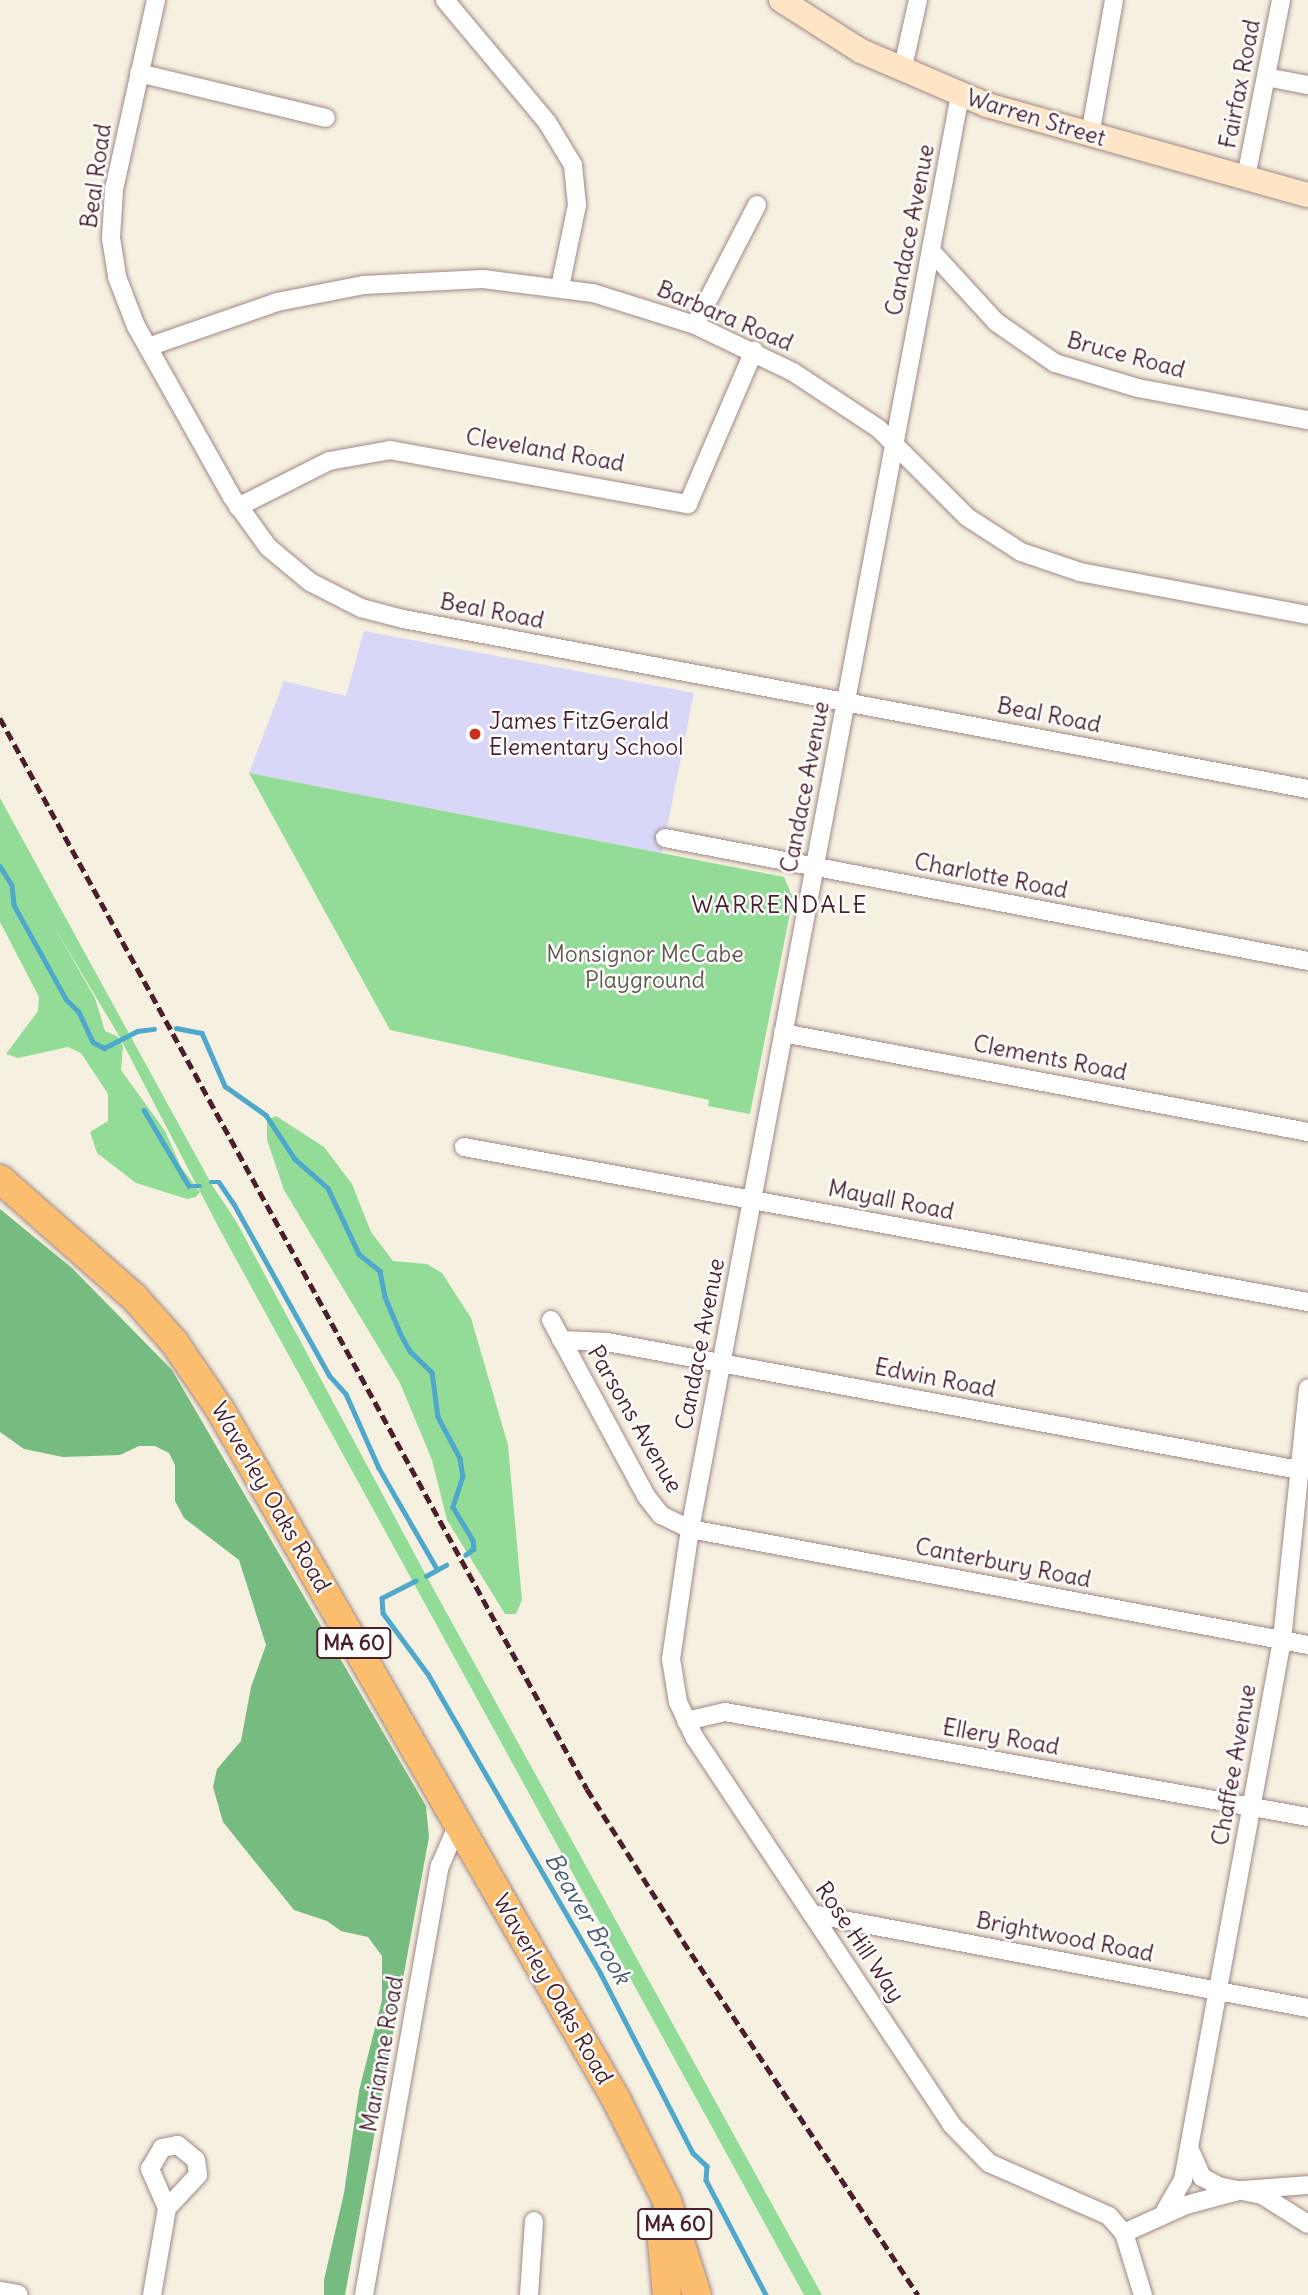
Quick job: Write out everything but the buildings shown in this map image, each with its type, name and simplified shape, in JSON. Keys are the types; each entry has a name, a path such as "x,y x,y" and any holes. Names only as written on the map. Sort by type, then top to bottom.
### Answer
{"main road":[{"name":"Warren Street","path":"781,0 811,22 902,71 960,95 1090,135 1308,195"},
{"name":"Waverley Oaks Road","path":"0,1179 122,1286 193,1368 458,1824 644,2156 673,2216 697,2295"},
{"name":"Waverley Oaks Road","path":"644,2156 661,2226 667,2295"}],"street":[{"name":"Beal Road","path":"156,0 116,178 111,238 120,289 148,346 238,508 260,538 291,568 328,593 370,611 1308,789"},
{"path":"445,0 547,122 573,165 577,205 561,287"},
{"path":"902,71 918,0"},
{"path":"1090,135 1114,0"},
{"name":"Fairfax Road","path":"1246,177 1281,0"},
{"path":"139,73 326,118"},
{"path":"1266,77 1308,85"},
{"name":"Candace Avenue","path":"690,1529 960,95"},
{"path":"695,325 757,205"},
{"name":"Bruce Road","path":"931,251 996,322 1055,363 1138,388 1308,420"},
{"name":"Barbara Road","path":"148,346 262,306 343,288 447,278 561,287 634,304 695,325 754,351 840,403 893,442 975,524 1033,557 1080,572 1308,615"},
{"name":"Cleveland Road","path":"238,508 329,461 390,450 688,504 754,351"},
{"name":"Charlotte Road","path":"666,838 1308,961"},
{"name":"Clements Road","path":"783,1033 1308,1132"},
{"name":"Mayall Road","path":"464,1147 1308,1303"},
{"name":"Parsons Avenue","path":"551,1320 646,1496 661,1515 690,1529"},
{"name":"Edwin Road","path":"561,1340 598,1340 1299,1470"},
{"name":"Chaffee Avenue","path":"1166,2211 1183,2180 1282,1640 1308,1388"},
{"name":"Canterbury Road","path":"690,1529 1308,1645"},
{"name":"Rose Hill Way","path":"690,1529 671,1659 686,1721 969,2145 1000,2169 1109,2216 1124,2233"},
{"name":"Ellery Road","path":"686,1721 725,1712 1308,1817"},
{"name":"Marianne Road","path":"364,2295 438,1876 458,1824"},
{"name":"Brightwood Road","path":"813,1914 1308,2008"},
{"path":"1189,2148 1202,2177 1218,2186 1242,2190 1279,2204 1308,2224"},
{"path":"1143,2295 1124,2233 1166,2211 1242,2190 1308,2185"},
{"path":"152,2295 167,2208"},
{"path":"529,2295 534,2221"},
{"path":"0,2292 17,2295"}],"shaded area":[{"name":"James FitzGerald Elementary School","path":"364,631 694,693 662,853 249,773 284,681 346,696"}],"green space":[{"name":"Monsignor McCabe Playground","path":"249,773 784,877 793,898 750,1114 708,1106 709,1100 390,1030"},
{"path":"0,798 212,1185 236,1221 428,1579 822,2295 804,2295 220,1230 118,1034 53,925 95,998 105,1031 117,1036 123,1046 121,1070 165,1131 181,1167 200,1192 196,1197 187,1199 136,1183 97,1153 90,1132 108,1121 108,1094 81,1053 68,1047 18,1058 6,1054 38,1011 39,997 0,922"},
{"path":"276,1116 324,1147 352,1184 371,1232 393,1261 427,1264 442,1273 471,1318 508,1445 522,1600 516,1614 505,1614 447,1520 432,1460 400,1383 284,1190 267,1140 267,1120"},
{"path":"0,1209 72,1268 172,1370 426,1806 429,1837 345,2295 324,2295 324,2280 344,2193 359,2091 382,2000 382,1956 368,1937 341,1931 327,1921 294,1910 223,1822 213,1787 217,1769 241,1741 251,1687 266,1645 239,1560 184,1518 175,1501 175,1465 169,1453 155,1446 139,1446 120,1455 63,1457 24,1449 0,1432"}],"waterway":[{"name":"Beaver Brook","path":"0,866 12,885 14,905 66,999 79,1012 93,1042 104,1048 137,1031 154,1029"},
{"name":"Beaver Brook","path":"176,1028 202,1033 225,1086 266,1115 295,1159 328,1188 359,1254 380,1271 385,1297 400,1333 410,1351 432,1372 438,1417 460,1458 463,1476 453,1507 473,1540 474,1549 466,1555"},
{"path":"144,1110 189,1186 200,1186"},
{"path":"211,1182 219,1182 234,1204 329,1375 346,1394 379,1468 437,1569"},
{"name":"Beaver Brook","path":"426,1576 446,1565"},
{"name":"Beaver Brook","path":"416,1581 382,1598 383,1613 428,1674 601,1974 693,2153 707,2166 706,2180 766,2295"}],"railway":[{"path":"0,718 587,1789 683,1941 918,2295"}],"place":[{"name":"James FitzGerald Elementary School","path":"475,734"}],"district":[{"name":"WARRENDALE","path":"780,905"}]}
